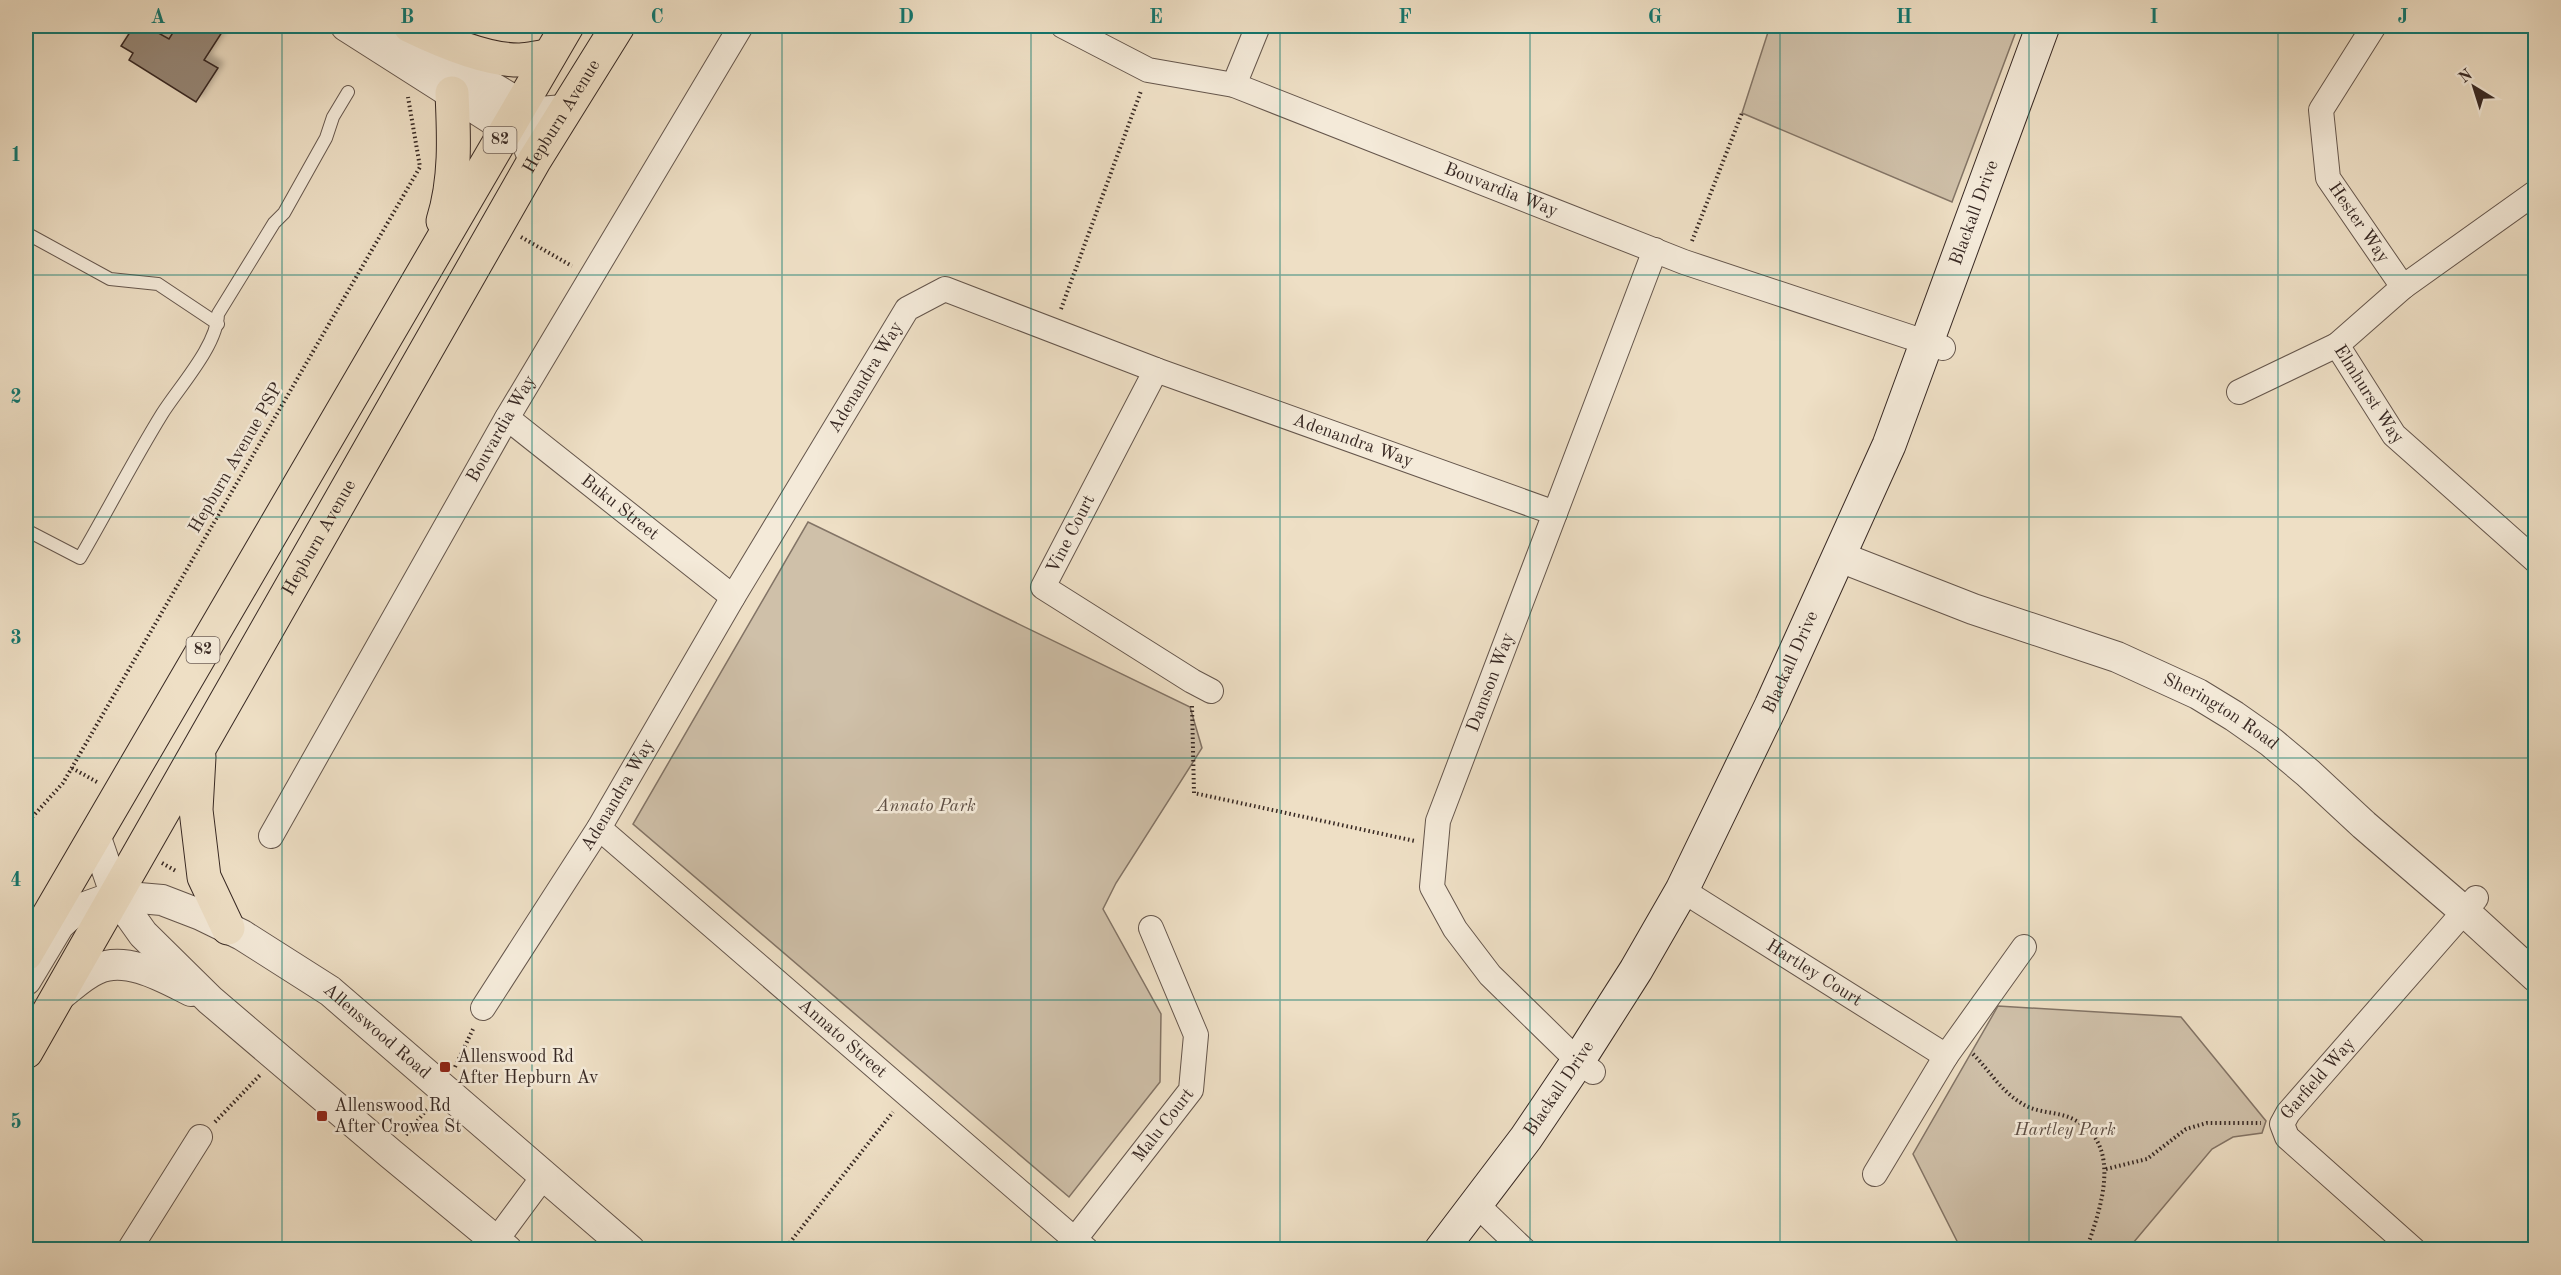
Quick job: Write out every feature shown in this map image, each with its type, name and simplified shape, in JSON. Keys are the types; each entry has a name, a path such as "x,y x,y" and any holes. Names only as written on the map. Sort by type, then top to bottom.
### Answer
{"main road":[{"path":"410,26 433,37 479,53 519,60 549,56"},
{"name":"82","path":"26,954 567,26"},
{"name":"Hepburn Avenue","path":"26,1052 117,896 534,160 618,26"},
{"name":"Blackall Drive","path":"1935,346 2043,26"},
{"name":"Blackall Drive","path":"1464,1250 1483,1211 1526,1138 1586,1066 1690,895 1852,551 1889,445 1935,346 2064,26"},
{"path":"433,254 450,199 454,138 452,93"},
{"path":"200,749 196,810 204,876 228,928"},
{"name":"Blackall Drive","path":"1441,1250 1483,1211"}],"street":[{"path":"346,26 492,119 515,114 564,110"},
{"path":"390,26 510,98 534,160"},
{"name":"Bouvardia Way","path":"271,836 507,418 741,26"},
{"name":"Bouvardia Way","path":"1063,26 1148,70 1234,85 1684,262 1935,346"},
{"path":"1234,85 1258,26"},
{"name":"Hester Way","path":"2374,26 2321,110 2328,178 2403,287"},
{"name":"Elmhurst Way","path":"2535,192 2403,287 2337,345 2394,435 2535,561"},
{"name":"Damson Way","path":"1586,1066 1491,975 1455,929 1432,887 1435,845 1438,821 1655,250"},
{"name":"Adenandra Way","path":"483,1008 599,828 733,597 907,309 945,289 1156,370 1555,513"},
{"path":"2239,392 2337,345"},
{"name":"Vine Court","path":"1156,370 1043,587 1202,686"},
{"name":"Buku Street","path":"507,418 733,597"},
{"name":"Sherington Road","path":"1852,551 1939,576 2006,601 2117,635 2218,682 2284,730 2446,869 2470,904 2535,977"},
{"name":"Annato Street","path":"599,828 1081,1244"},
{"path":"95,835 117,896 143,934 210,1000 497,1246 543,1177"},
{"name":"Hartley Court","path":"1690,895 1950,1049"},
{"name":"Allenswood Road","path":"26,980 67,916 74,911 117,896 162,900 228,928 330,991 630,1250"},
{"name":"Sherington Road","path":"2470,904 2535,950"},
{"name":"Garfield Way","path":"2414,1250 2287,1137 2282,1124 2288,1113 2470,904"},
{"name":"Malu Court","path":"1081,1244 1191,1090 1196,1035 1151,928"},
{"path":"1875,1174 1950,1049 2024,947"},
{"path":"58,997 99,968 128,965 165,978 210,1000"},
{"path":"129,1250 200,1137"},
{"path":"1483,1211 1524,1250"}],"lane":[{"path":"26,530 80,558 163,412 190,376 218,324 218,314 274,223 284,213 326,138 333,117 348,92"},
{"path":"26,233 110,279 158,284 218,324"}],"path":[{"path":"1054,330 1148,70"},
{"name":"Hepburn Avenue PSP","path":"26,824 63,783 420,167 407,90"},
{"path":"1684,262 1742,113"},
{"path":"1202,686 1194,793 1435,845"},
{"path":"1950,1049 1971,1053 2004,1091 2023,1105 2044,1114 2070,1118 2088,1127 2098,1141 2106,1169 2103,1195 2086,1250"},
{"path":"200,1137 262,1072"},
{"path":"784,1250 907,1095"},
{"path":"2106,1169 2147,1159 2186,1129 2207,1123 2282,1124"}],"green space":[{"path":"1770,26 2018,26 1952,202 1742,113"},
{"name":"Annato Park","path":"808,522 1190,707 1202,748 1116,883 1103,909 1161,1014 1160,1082 1069,1197 633,824"},
{"name":"Hartley Park","path":"1998,1006 2181,1017 2266,1121 2262,1133 2233,1137 2212,1149 2128,1249 1961,1249 1913,1154"}],"building":[{"path":"134,26 146,26 169,39 177,26 226,26 204,60 218,68 196,102 129,60 133,53 121,46"}],"place":[{"name":"Allenswood Rd After Hepburn Av","path":"445,1067"},
{"name":"Allenswood Rd After Crowea St","path":"322,1116"}]}
